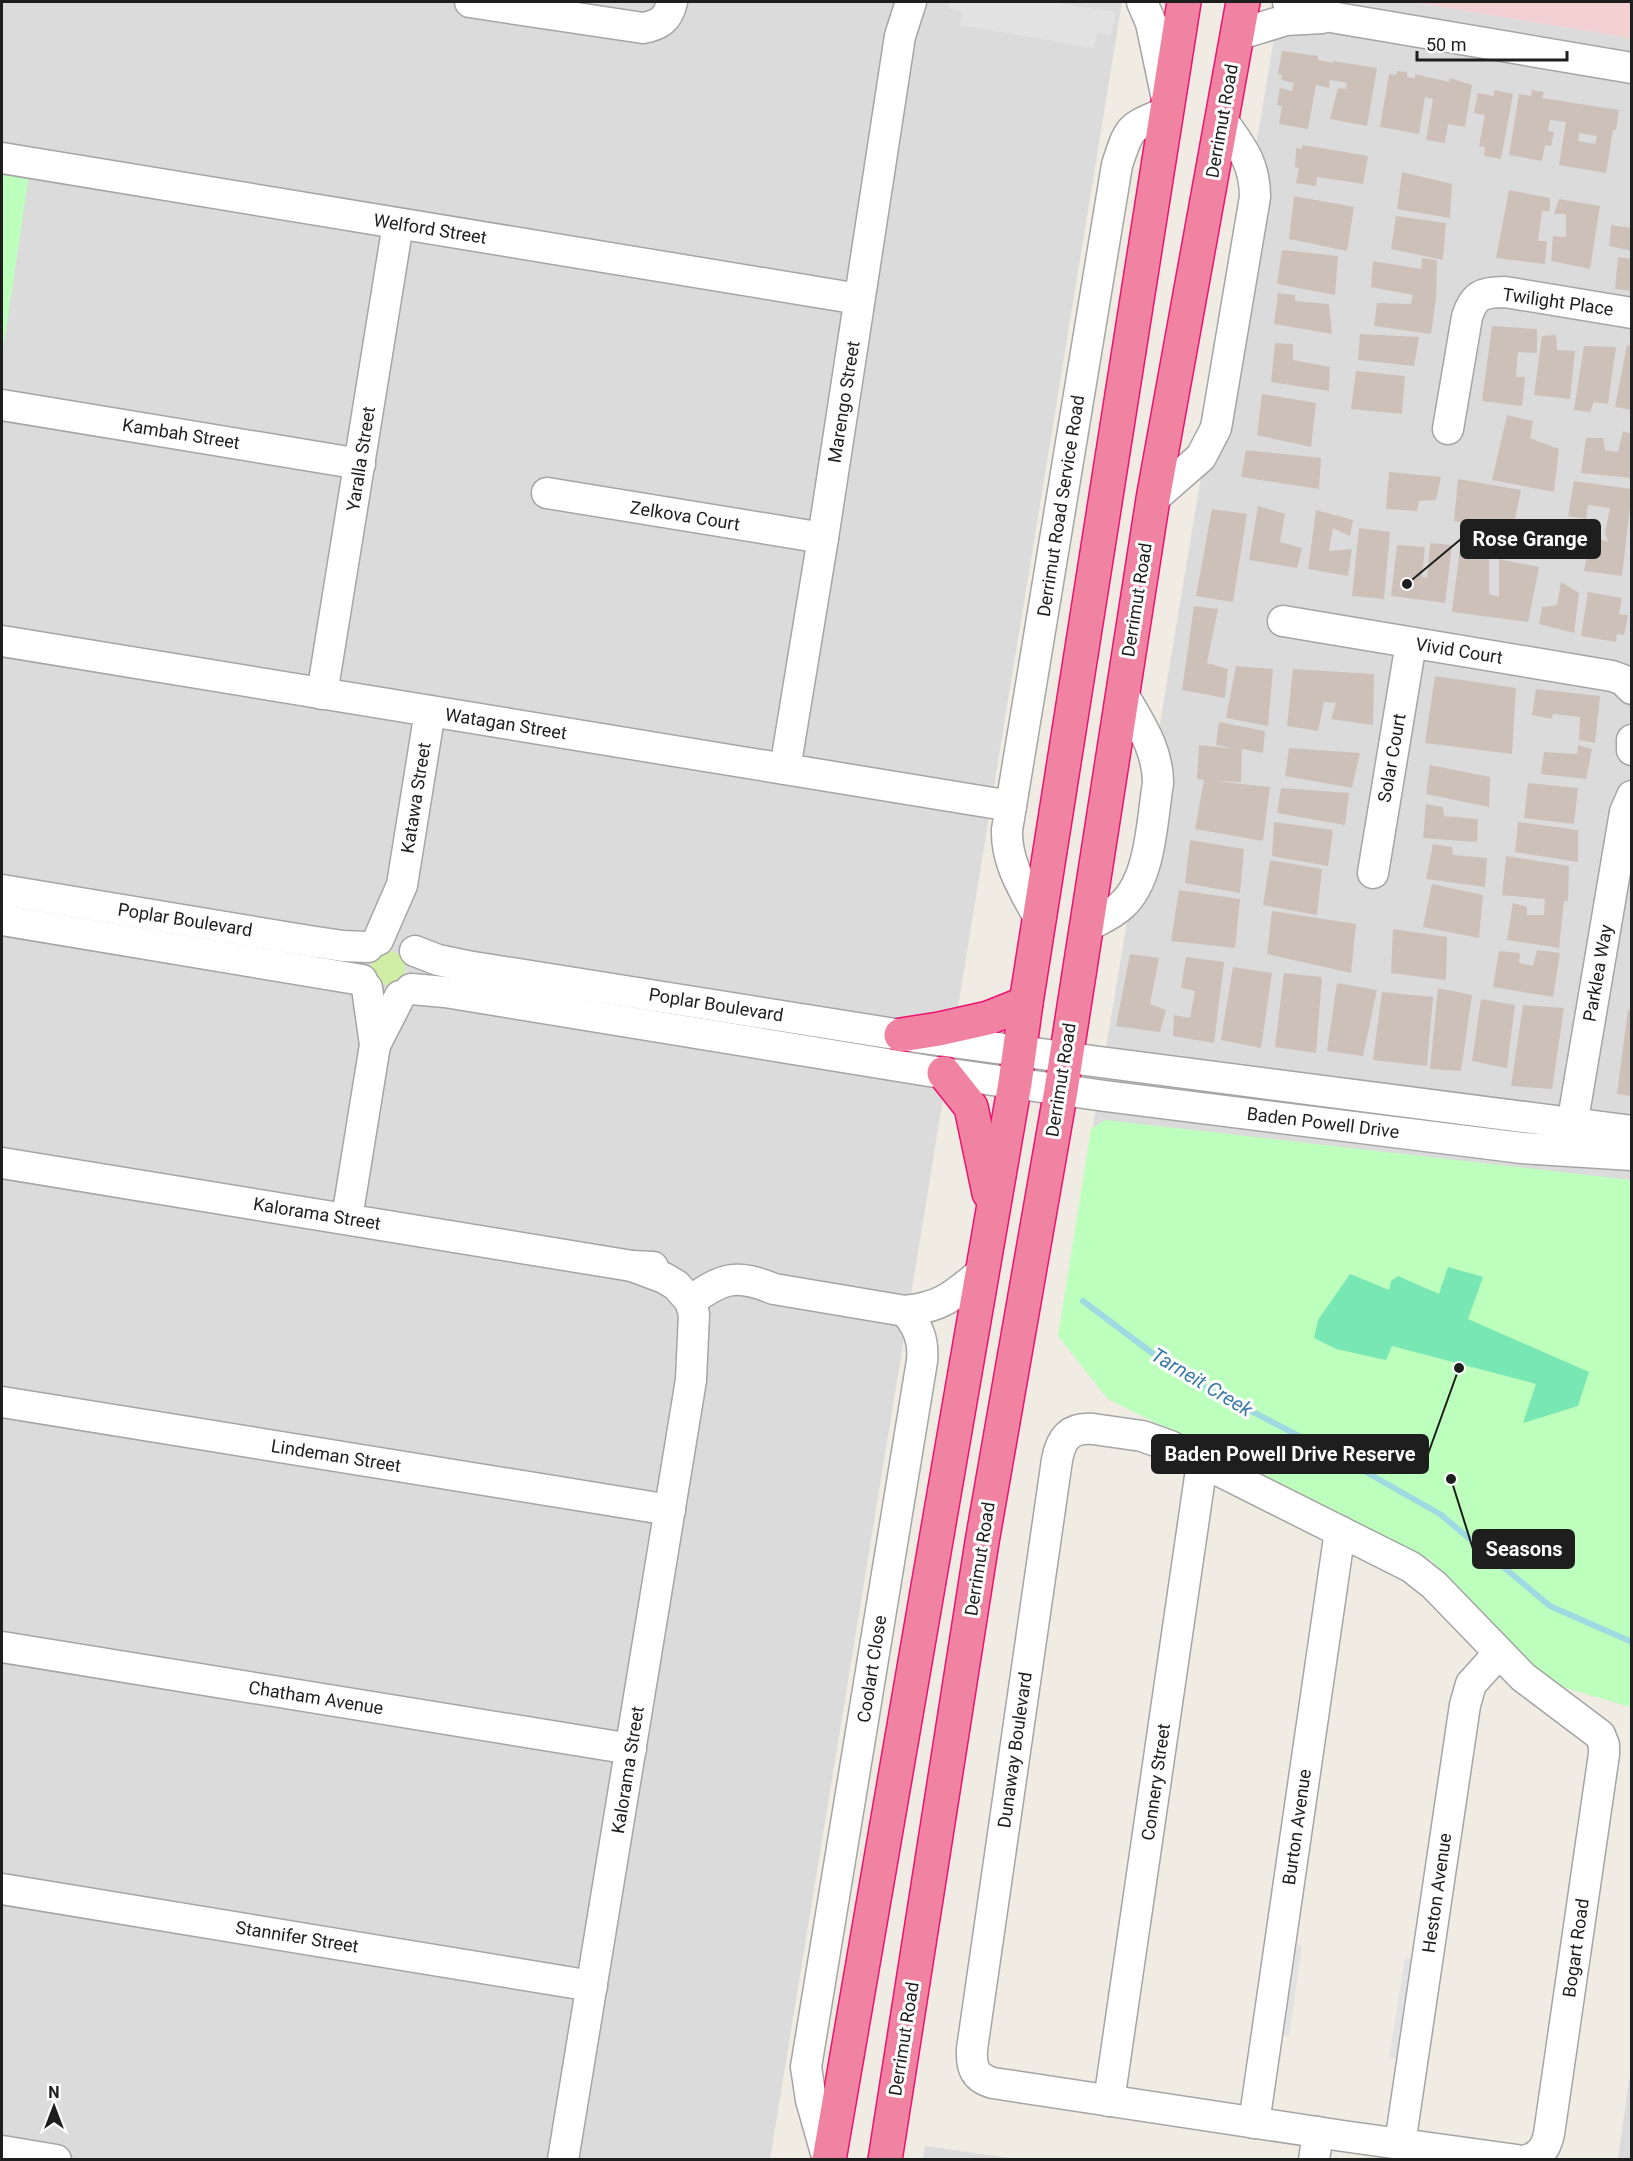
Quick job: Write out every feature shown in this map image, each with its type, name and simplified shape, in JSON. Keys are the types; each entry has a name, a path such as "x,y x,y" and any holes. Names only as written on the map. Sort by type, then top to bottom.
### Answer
{"highway":[{"path":"829,2160 1015,1083 1184,2"},
{"name":"Derrimut Road","path":"885,2160 980,1554 1061,1090 1154,499 1243,2"},
{"path":"901,1035 988,1018 1026,1003"},
{"path":"944,1073 970,1107 993,1210"}],"street":[{"path":"470,2 643,28 654,26 666,19 672,2"},
{"name":"Marengo Street","path":"898,2 900,36"},
{"name":"Marengo Street","path":"785,769 900,36 911,2"},
{"path":"1142,2 1151,23 1168,108"},
{"path":"1288,2 1331,17 1632,68"},
{"path":"1237,35 1286,20 1331,17"},
{"name":"Derrimut Road Service Road","path":"1039,918 1016,875 1009,855 1007,830 1117,165 1127,134 1138,124 1168,108"},
{"path":"1154,499 1201,457 1216,428 1255,197 1255,182 1248,157 1222,120"},
{"name":"Welford Street","path":"2,158 859,299"},
{"name":"Yaralla Street","path":"322,694 398,224"},
{"name":"Twilight Place","path":"1448,429 1467,317 1470,307 1479,296 1491,292 1505,292 1632,313"},
{"name":"Kambah Street","path":"2,405 360,464"},
{"name":"Zelkova Court","path":"546,493 823,538"},
{"name":"Vivid Court","path":"1283,621 1612,676 1623,680 1632,689"},
{"name":"Watagan Street","path":"2,641 1011,806"},
{"name":"Solar Court","path":"1373,873 1412,644"},
{"path":"1086,927 1115,911 1129,899 1141,880 1146,859 1158,783 1158,769 1151,744 1123,694"},
{"name":"Katawa Street","path":"373,943 402,885 430,711"},
{"path":"1632,740 1632,750"},
{"name":"Parklea Way","path":"1570,1138 1625,812 1632,796"},
{"name":"Katawa Street","path":"402,885 412,948"},
{"name":"Poplar Boulevard","path":"2,890 309,940 373,943"},
{"name":"Poplar Boulevard","path":"2,920 365,984"},
{"path":"347,1218 375,1045 360,962 363,954 373,943 394,938 412,948 419,961 420,971 417,981 405,992 375,1045"},
{"name":"Poplar Boulevard","path":"412,948 438,960 467,966 901,1035 1019,1051"},
{"path":"365,984 383,997 405,992"},
{"name":"Poplar Boulevard","path":"405,992 445,992 1015,1083"},
{"name":"Baden Powell Drive","path":"1019,1051 1570,1138 1632,1155"},
{"name":"Baden Powell Drive","path":"1015,1083 1511,1146 1632,1131"},
{"name":"Kalorama Street","path":"2,1163 632,1266 664,1278 700,1297 694,1314 691,1380 563,2160"},
{"path":"700,1297 774,1289 905,1311 927,1309 944,1302 981,1273"},
{"name":"Coolart Close","path":"829,2160 811,2100 806,2067 922,1361 923,1344 920,1333 905,1311"},
{"name":"Lindeman Street","path":"2,1402 670,1510"},
{"name":"Dunaway Boulevard","path":"1109,2101 993,2083 979,2077 972,2066 972,2049 1057,1460 1062,1442 1071,1431 1085,1428 1142,1436 1170,1446 1202,1463"},
{"path":"1202,1463 1396,1558 1422,1575 1499,1653"},
{"name":"Connery Street","path":"1109,2101 1202,1463"},
{"name":"Burton Avenue","path":"1254,2123 1340,1531"},
{"name":"Chatham Avenue","path":"2,1647 631,1749"},
{"name":"Bogart Road","path":"1499,1653 1530,1683 1596,1731 1604,1745 1549,2134 1529,2156"},
{"name":"Heston Avenue","path":"1400,2144 1465,1705 1471,1684 1499,1653"},
{"name":"Stannifer Street","path":"2,1889 592,1986"},
{"path":"1109,2101 1254,2123 1329,2147 1400,2144 1529,2156"},
{"path":"2,2151 56,2160"}],"shaded area":[{"path":"2,2 1122,2 770,2159 2,2160"},
{"path":"949,2 1048,2 1116,12 1111,35 1097,33 1094,48 960,25 963,12 948,9"},
{"path":"1280,2 1412,2 1631,38 1631,1707 1549,1683 1431,1560 1108,1399 1058,1336"},
{"path":"1412,2 1631,2 1631,38"},
{"path":"1288,1944 1302,1946 1289,2036 1275,2034"},
{"path":"1405,1958 1419,1960 1404,2060 1389,2058"},
{"path":"1631,2067 1631,2159 1618,2159"},
{"path":"925,2146 1017,2159 923,2159"}],"green space":[{"path":"2,170 29,175 2,356"},
{"path":"388,951 400,956 405,968 400,980 388,985 376,980 371,968 376,956"},
{"path":"1105,1120 1631,1180 1631,1707 1549,1683 1431,1560 1108,1399 1058,1336 1091,1129"},
{"path":"1448,1267 1483,1277 1468,1319 1589,1372 1578,1406 1523,1423 1536,1384 1392,1346 1386,1360 1336,1349 1314,1338 1318,1320 1350,1274 1389,1290 1391,1281 1398,1276 1439,1294"}],"building":[{"path":"1282,51 1318,56 1318,60 1333,63 1333,61 1377,68 1367,126 1330,119 1338,88 1346,89 1347,83 1330,80 1329,88 1316,85 1308,129 1279,124 1282,106 1277,105 1280,88 1292,91 1294,83 1281,80 1282,75 1278,74"},
{"path":"1397,71 1407,72 1407,77 1415,78 1415,74 1449,82 1450,78 1472,85 1465,127 1448,124 1445,143 1426,140 1433,99 1425,97 1419,134 1380,127 1389,74 1397,75"},
{"path":"1494,90 1513,94 1501,159 1484,156 1485,147 1479,146 1485,115 1474,113 1478,93 1494,96"},
{"path":"1532,90 1544,92 1542,98 1619,110 1616,130 1613,130 1606,173 1559,165 1566,122 1550,120 1548,131 1554,132 1551,146 1545,145 1542,161 1509,155 1519,94 1531,96","holes":["1579,133 1597,136 1595,144 1578,141"]},
{"path":"1303,145 1368,156 1363,184 1317,177 1316,186 1296,183 1299,168 1295,167 1296,148 1302,149"},
{"path":"1402,172 1452,184 1450,218 1397,209"},
{"path":"1509,190 1550,198 1550,211 1542,211 1538,241 1547,241 1545,264 1496,258"},
{"path":"1294,196 1354,207 1347,251 1289,239"},
{"path":"1559,199 1600,206 1590,269 1551,261 1553,236 1566,237 1566,214 1554,214"},
{"path":"1396,216 1446,223 1443,260 1391,249"},
{"path":"1611,225 1632,228 1632,251 1609,246"},
{"path":"1282,250 1338,256 1335,295 1277,284"},
{"path":"1618,257 1632,259 1632,291 1615,289"},
{"path":"1422,258 1437,260 1436,299 1431,334 1374,326 1377,303 1411,304 1413,295 1371,287 1373,261 1421,269"},
{"path":"1278,293 1295,295 1295,301 1329,304 1332,334 1274,324"},
{"path":"1492,326 1537,329 1537,353 1518,352 1516,377 1525,377 1522,406 1482,401"},
{"path":"1360,334 1419,337 1414,366 1358,360"},
{"path":"1556,335 1557,350 1575,351 1570,399 1534,395 1542,336"},
{"path":"1275,343 1293,344 1293,360 1330,367 1329,391 1271,382"},
{"path":"1627,345 1632,346 1632,410 1615,407"},
{"path":"1584,346 1616,347 1608,404 1594,402 1590,412 1574,410"},
{"path":"1356,371 1405,376 1402,414 1351,409"},
{"path":"1262,394 1316,403 1311,447 1257,435"},
{"path":"1507,415 1533,421 1530,438 1559,449 1554,492 1492,480"},
{"path":"1623,431 1632,434 1632,478 1581,473 1586,438 1603,438 1605,450 1618,452"},
{"path":"1246,450 1321,458 1319,489 1241,477"},
{"path":"1389,472 1441,477 1436,500 1419,501 1417,511 1386,509"},
{"path":"1458,479 1521,490 1512,533 1454,521"},
{"path":"1574,481 1632,489 1622,576 1584,571 1591,536 1608,542 1605,533 1610,508 1588,505 1586,519 1568,516"},
{"path":"1258,506 1285,514 1280,542 1302,548 1297,568 1249,560"},
{"path":"1212,509 1247,514 1233,602 1196,596"},
{"path":"1316,510 1353,520 1350,536 1333,528 1329,551 1352,549 1348,576 1308,569"},
{"path":"1359,528 1390,532 1384,599 1352,596"},
{"path":"1430,543 1452,545 1445,603 1391,596 1397,545 1425,547 1422,577 1427,578"},
{"path":"1460,548 1489,557 1489,594 1499,597 1499,559 1539,567 1528,622 1452,612"},
{"path":"1561,582 1579,593 1574,633 1539,624 1542,607 1557,605"},
{"path":"1588,592 1622,598 1619,614 1628,615 1624,635 1617,634 1616,642 1581,636"},
{"path":"1194,606 1218,609 1207,663 1228,669 1225,698 1182,690"},
{"path":"1236,666 1273,669 1268,726 1226,718"},
{"path":"1293,669 1374,674 1373,725 1331,719 1336,703 1324,702 1318,731 1287,726"},
{"path":"1435,676 1516,688 1512,754 1425,743"},
{"path":"1536,689 1600,696 1595,743 1579,740 1580,717 1553,714 1552,719 1532,715"},
{"path":"1219,722 1265,731 1263,753 1242,749 1241,782 1216,781 1270,787 1263,841 1195,829 1204,780 1197,779 1199,745 1237,749 1216,745"},
{"path":"1578,745 1592,749 1586,779 1541,774 1544,752 1577,754"},
{"path":"1289,748 1360,753 1352,788 1285,776"},
{"path":"1430,765 1490,777 1489,807 1426,794"},
{"path":"1528,783 1578,788 1574,824 1524,818"},
{"path":"1281,788 1349,793 1345,825 1277,813"},
{"path":"1426,804 1443,807 1444,816 1478,819 1477,842 1423,838"},
{"path":"1274,822 1333,830 1328,866 1272,856"},
{"path":"1518,822 1578,830 1578,862 1515,852"},
{"path":"1190,840 1244,849 1240,893 1185,883"},
{"path":"1433,844 1452,847 1453,855 1487,858 1485,887 1426,879"},
{"path":"1506,856 1569,866 1568,901 1564,901 1559,948 1507,940 1513,903 1527,907 1527,915 1544,915 1545,899 1502,895"},
{"path":"1270,860 1322,869 1317,915 1263,905"},
{"path":"1432,884 1483,895 1479,938 1423,927"},
{"path":"1179,890 1240,899 1235,948 1171,941"},
{"path":"1272,911 1356,924 1351,973 1267,954"},
{"path":"1393,929 1447,937 1446,980 1391,973"},
{"path":"1537,950 1560,953 1553,997 1493,987 1499,951 1520,953 1519,963 1533,966"},
{"path":"1130,954 1159,958 1150,1004 1166,1010 1160,1032 1116,1026"},
{"path":"1186,957 1224,962 1214,1043 1173,1036 1174,1015 1190,1018 1195,991 1181,988"},
{"path":"1233,967 1272,973 1261,1048 1221,1040"},
{"path":"1284,973 1322,977 1316,1053 1275,1047"},
{"path":"1337,983 1377,990 1363,1056 1327,1051"},
{"path":"1438,988 1472,995 1461,1071 1430,1069"},
{"path":"1382,992 1433,997 1427,1066 1373,1060"},
{"path":"1481,999 1515,1005 1507,1068 1472,1061"},
{"path":"1523,1005 1564,1008 1552,1089 1511,1086"},
{"path":"1628,1010 1632,1010 1632,1096 1617,1094"}],"waterway":[{"name":"Tarneit Creek","path":"1083,1301 1180,1374 1343,1459 1440,1514 1550,1606 1632,1642"}],"place":[{"name":"Rose Grange","path":"1407,584"},
{"name":"Baden Powell Drive Reserve","path":"1459,1368"},
{"name":"Seasons","path":"1451,1479"}]}
